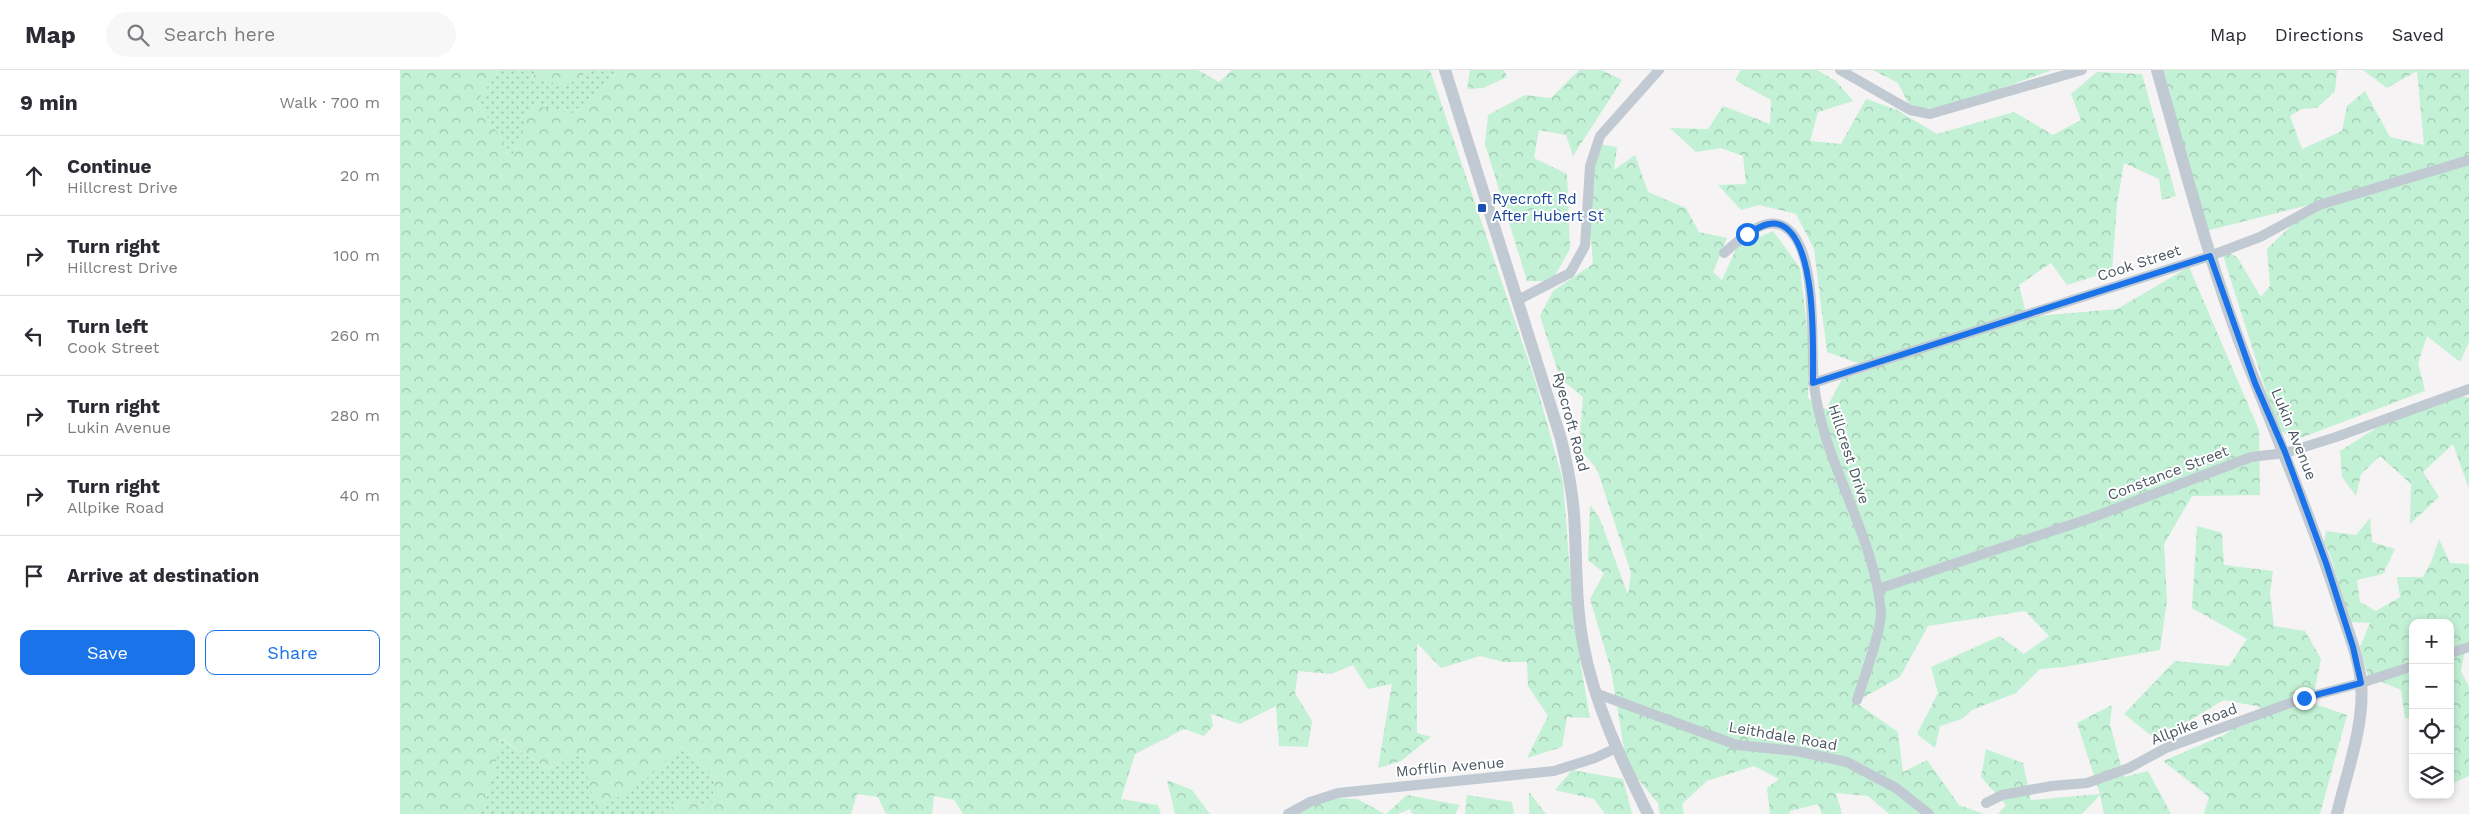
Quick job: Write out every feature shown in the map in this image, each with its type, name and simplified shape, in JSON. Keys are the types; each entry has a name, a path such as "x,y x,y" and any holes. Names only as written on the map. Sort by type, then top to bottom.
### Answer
{"street":[{"name":"Ryecroft Road","path":"1445,70 1561,439 1570,480 1582,641 1595,693 1616,748 1648,814"},
{"path":"1518,300 1570,273 1585,246 1590,166 1600,136 1659,70"},
{"path":"1840,70 1910,110 1930,114 2082,70"},
{"name":"Lukin Avenue","path":"2157,70 2210,256 2255,383 2285,452 2326,563 2353,647 2361,683 2360,716 2337,814"},
{"name":"Cook Street","path":"1813,383 2210,256 2260,237 2319,205 2469,160"},
{"name":"Hillcrest Drive","path":"1724,253 1747,234 1765,224 1782,225 1795,237 1809,277 1814,333 1813,383 1820,421 1878,589 1881,616 1857,700"},
{"name":"Constance Street","path":"1878,589 2091,518 2251,457 2285,452 2469,389"},
{"path":"2454,653 2469,647"},
{"name":"Allpike Road","path":"1986,802 2002,796 2051,786 2087,783 2129,768 2166,748 2304,698 2361,683 2409,667"},
{"name":"Leithdale Road","path":"1595,693 1736,746 1796,751 1847,762 1896,788 1929,814"},
{"name":"Mofflin Avenue","path":"1288,814 1310,802 1338,793 1554,771 1595,758 1616,748"}],"green space":[{"path":"400,70 499,70 477,102 512,157 530,105 572,113 613,78 619,70 1198,70 1219,82 1232,70 1430,70 1535,380 1563,481 1571,586 1581,667 1590,718 1567,717 1562,747 1527,758 1548,716 1528,686 1527,662 1504,662 1480,656 1441,668 1417,643 1417,733 1431,737 1401,761 1378,768 1392,684 1368,689 1353,665 1331,674 1298,671 1295,693 1312,721 1308,747 1279,746 1276,706 1240,724 1211,714 1213,726 1204,736 1184,729 1135,754 1121,799 1158,805 1161,814 963,814 954,800 934,796 932,814 886,814 878,797 857,794 851,814 661,814 684,799 712,808 715,778 682,746 650,776 597,811 581,753 548,769 502,739 483,811 475,814 400,814"},
{"path":"499,70 537,70 531,78 568,85 589,70 619,70 584,105 512,158 477,102"},
{"path":"537,70 589,70 568,85 531,79"},
{"path":"1470,70 1504,70 1507,77 1483,88 1467,89"},
{"path":"1579,70 1602,70 1622,80 1573,156 1566,135 1539,130 1534,158 1567,174 1570,249 1552,281 1527,281 1485,144 1488,115 1525,95 1551,98"},
{"path":"1741,70 1817,70 1836,81 1853,101 1818,112 1810,141 1841,144 1866,99 1897,110 1937,134 2014,112 2053,135 2081,120 2071,94 2097,72 2142,74 2176,196 2162,200 2159,179 2124,163 2117,204 2112,271 2067,285 2051,263 2019,285 2027,317 2117,309 2189,267 2259,430 2260,495 2192,496 2164,544 2167,600 2160,650 2064,667 2040,669 2016,693 1972,710 1962,719 1940,726 1935,748 1917,734 1938,693 1931,667 2000,636 2024,654 2049,636 2025,611 1928,626 1900,677 1855,702 1898,732 1903,772 1927,760 1959,805 1984,814 1889,814 1868,796 1836,793 1842,814 1822,814 1818,804 1790,811 1789,814 1770,814 1767,788 1779,779 1754,766 1707,781 1682,804 1684,814 1660,814 1658,803 1627,766 1611,670 1590,599 1604,573 1588,560 1590,505 1600,519 1628,595 1631,573 1597,469 1579,448 1583,397 1560,378 1540,316 1553,291 1593,264 1589,213 1597,144 1617,147 1614,170 1635,155 1648,192 1686,208 1699,232 1727,238 1713,272 1722,280 1737,247 1773,231 1800,268 1809,345 1808,398 1826,409 1842,379 1874,369 1827,352 1814,249 1796,214 1759,205 1741,210 1718,185 1746,184 1743,156 1721,148 1696,152 1670,128 1708,129 1723,106 1770,124 1771,100 1735,80"},
{"path":"1873,70 2052,70 1944,109 1910,107 1898,83"},
{"path":"2157,70 2337,70 2335,91 2317,108 2302,109 2290,116 2302,149 2342,131 2347,106 2365,91 2390,137 2424,145 2417,71 2387,88 2363,70 2469,70 2469,342 2460,362 2427,336 2418,363 2425,391 2295,440 2278,429 2221,249 2237,257 2261,297 2270,286 2267,249 2313,204 2206,231"},
{"path":"2451,397 2469,397 2469,489 2453,444 2423,472 2439,497 2410,524 2411,484 2380,456 2361,474 2356,496 2342,477 2340,451 2389,420"},
{"path":"2370,518 2372,542 2395,549 2383,574 2357,580 2360,602 2376,611 2400,597 2397,577 2423,577 2432,560 2439,539 2450,563 2469,564 2469,646 2466,646 2461,671 2469,687 2469,776 2454,783 2454,619 2409,619 2409,718 2405,718 2401,690 2368,676 2360,647 2370,623 2350,622 2330,554 2324,542 2326,531 2356,535"},
{"path":"2197,526 2222,533 2224,565 2273,571 2270,593 2274,626 2305,631 2321,659 2312,703 2347,715 2320,814 2204,814 2209,797 2163,761 2224,735 2261,707 2224,700 2157,740 2124,714 2175,661 2229,666 2247,639 2192,608"},
{"path":"2112,705 2110,724 2124,777 2148,771 2171,814 2104,814 2100,795 2082,814 1998,814 2006,805 1981,777 1986,749 2023,763 2031,800 2100,794 2077,723"},
{"path":"501,739 548,769 581,753 650,776 682,746 715,778 712,809 684,799 661,814 475,814 483,811"},
{"path":"1572,770 1623,779 1632,814 1605,814 1594,799 1555,790"},
{"path":"1167,780 1192,790 1210,814 1175,814"},
{"path":"1529,792 1546,814 1529,814"},
{"path":"1407,795 1460,805 1455,814 1412,814 1410,809 1398,814 1386,814"},
{"path":"1467,795 1512,802 1514,814 1465,814"},
{"path":"1316,797 1357,799 1385,814 1295,814"}],"place":[{"name":"Ryecroft Rd After Hubert St","path":"1482,208"}],"route":[{"path":"1747,234 1765,224 1782,225 1795,237 1809,277 1814,333 1813,383 2210,256 2255,383 2285,452 2326,563 2353,647 2361,683 2304,698"}]}
